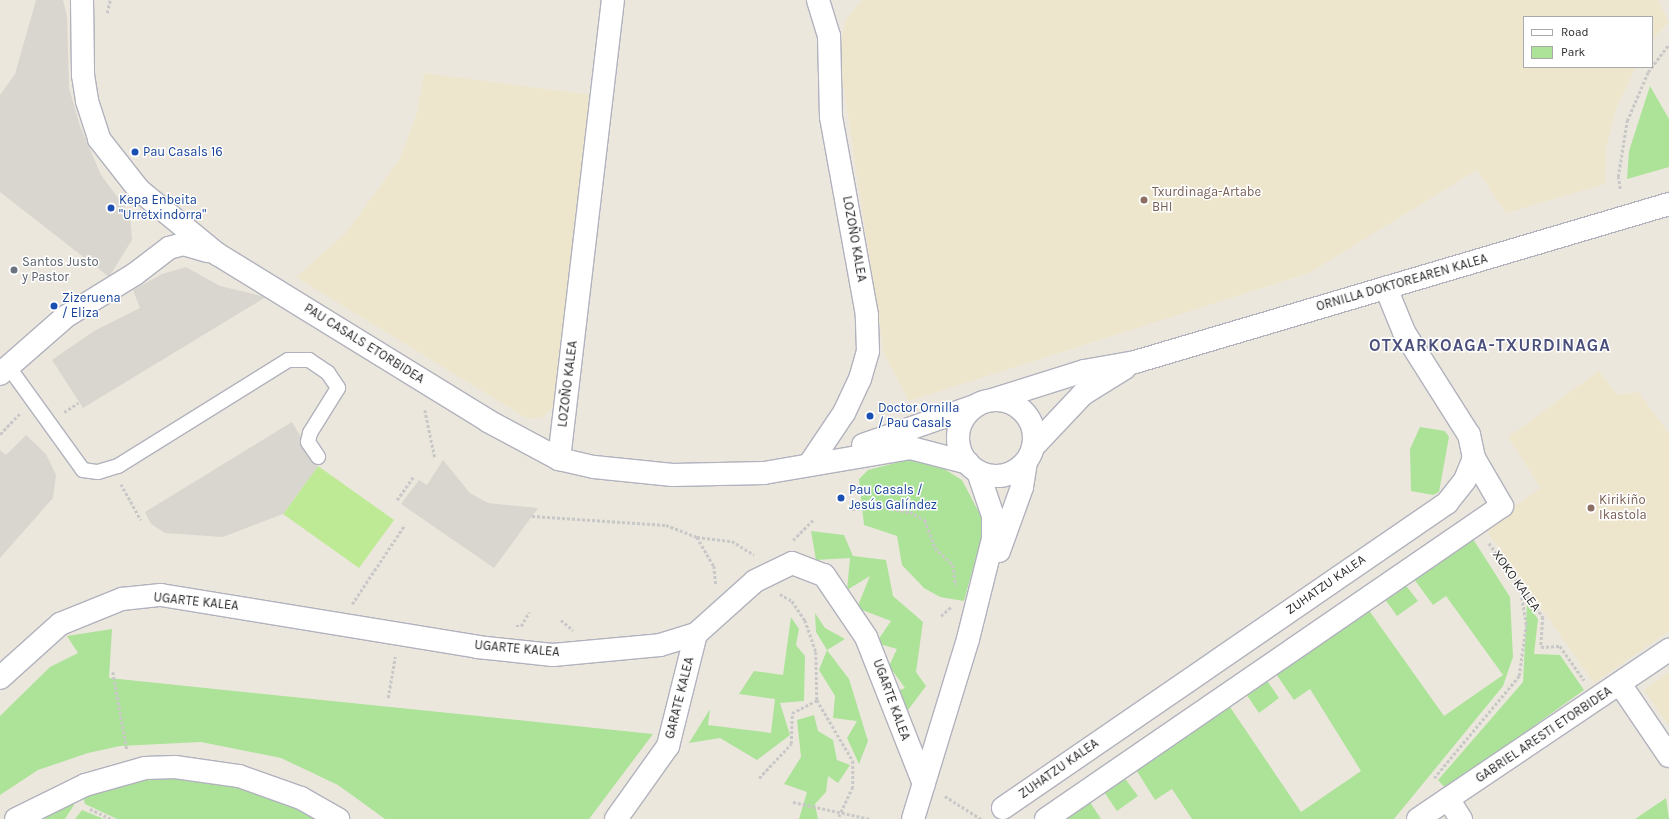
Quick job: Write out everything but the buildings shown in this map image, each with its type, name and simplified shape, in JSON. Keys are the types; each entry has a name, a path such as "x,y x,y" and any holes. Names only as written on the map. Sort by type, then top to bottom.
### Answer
{"street":[{"name":"PAU CASALS ETORBIDEA","path":"82,0 83,75 100,139 120,168 163,212 217,254 488,421 559,459 594,467 672,475 764,473 911,448 973,468"},
{"name":"LOZOÑO KALEA","path":"559,459 613,0"},
{"name":"LOZOÑO KALEA","path":"809,465 844,413 860,379 868,351 867,315 831,117 829,36 818,0"},
{"name":"ORNILLA DOKTOREAREN KALEA","path":"985,403 1084,371 1135,362 1669,204"},
{"path":"163,212 169,229 169,248"},
{"path":"4,370 65,317 135,274 169,248 184,244 217,254"},
{"path":"1046,819 1475,523 1502,506 1474,458 1469,435 1404,332 1386,288"},
{"name":"ORNILLA DOKTOREAREN KALEA","path":"1030,455 1083,394 1135,362"},
{"name":"PAU CASALS ETORBIDEA","path":"809,465 985,403"},
{"path":"913,819 968,639 1022,487 1030,455 1032,426 1021,409 985,403 965,416 959,432 960,449 973,468 993,516 993,539 968,639"},
{"path":"973,468 1004,476 1030,455"},
{"name":"ZUHATZU KALEA","path":"1003,808 1447,503 1465,480 1474,458"},
{"name":"UGARTE KALEA","path":"0,678 60,624 122,599 161,595 340,622 400,633 553,655 660,645 696,634 755,581 774,569 792,563 824,575 866,637 924,784"},
{"name":"GARATE KALEA","path":"616,819 668,746 696,634"},
{"name":"GABRIEL ARESTI ETORBIDEA","path":"1418,819 1669,650"},
{"path":"1620,684 1669,756"},
{"path":"16,819 52,798 131,772 175,767 239,776 301,798 338,819"},
{"path":"1448,799 1461,819"}],"lane":[{"path":"4,370 83,470 98,472 112,468 288,360 309,360 328,373 338,388 310,433 308,442 318,457"}],"path":[{"path":"1653,65 1669,44"},
{"path":"1620,189 1618,177 1627,121 1651,68"},
{"path":"425,409 436,458"},
{"path":"0,434 21,412"},
{"path":"112,468 141,520"},
{"path":"397,500 414,476"},
{"path":"852,509 881,506 910,512 925,520 936,548 953,565 957,594"},
{"path":"532,516 666,525 697,537 732,541 757,556"},
{"name":"XOKO KALEA","path":"1475,523 1520,588 1543,617 1541,647 1560,646 1587,686"},
{"path":"340,622 404,526"},
{"path":"697,537 714,566 717,588"},
{"path":"1448,799 1432,780 1519,676 1526,625 1520,588"},
{"path":"777,593 792,601 805,620 816,652 817,700 853,761 853,787 838,819"},
{"path":"941,616 953,606"},
{"path":"388,698 400,633"},
{"path":"113,672 131,772"},
{"path":"759,778 791,744 792,713 817,700"},
{"path":"924,784 982,819"},
{"path":"793,802 870,819"},
{"path":"87,807 111,819"}],"shaded area":[{"path":"36,0 63,0 67,16 69,88 80,126 101,175 130,214 132,240 109,277 0,192 0,95 15,74"},
{"name":"Txurdinaga-Artabe BHI","path":"862,0 1658,0 1669,22 1653,39 1653,16 1523,16 1523,68 1636,68 1616,109 1606,149 1605,184 1506,213 1477,170 1309,273 909,401 884,354 839,56 845,21"},
{"path":"424,73 593,95 553,406 543,417 528,419 296,277 345,234 400,159 417,113"},
{"path":"186,267 220,286 266,297 83,408 52,360 94,331 140,308 133,290 162,274"},
{"name":"Kirikiño Ikastola","path":"1599,371 1617,395 1638,392 1669,433 1669,631 1594,683 1484,527 1541,488 1508,437"},
{"path":"292,422 318,466 283,514 223,537 165,533 151,524 145,512"},
{"path":"26,435 46,454 56,475 53,498 0,558 0,450 6,455"},
{"path":"443,460 470,493 488,503 538,508 494,568 401,504 419,480 427,485"},
{"path":"1669,672 1669,726 1644,690"}],"green space":[{"path":"1650,86 1669,119 1669,167 1627,179 1629,151"},
{"path":"1420,427 1445,431 1449,437 1439,492 1433,495 1411,491 1410,449"},
{"path":"907,460 936,464 962,480 985,524 964,601 940,597 924,588 902,565 897,536 864,525 859,479 868,470"},
{"path":"318,466 394,520 359,568 283,514"},
{"path":"811,531 844,535 853,556 886,560 893,596 923,622 916,672 926,686 905,714 897,691 905,688 889,666 897,649 876,643 891,621 857,608 870,576 847,590 850,558 816,560"},
{"path":"1473,539 1510,597 1513,657 1503,686 1394,819 1192,819 1172,789 1155,800 1135,768 1228,704 1301,812 1361,771 1310,689 1294,700 1274,671 1368,609 1444,716 1503,675 1446,596 1433,605 1414,579"},
{"path":"1404,583 1418,601 1397,616 1384,598"},
{"path":"1527,603 1538,619 1534,654 1560,655 1584,690 1446,789 1438,780 1523,682"},
{"path":"815,613 825,628 845,639 827,650 816,632"},
{"path":"791,617 799,629 796,645 805,656 804,701 780,703 790,735 757,760 720,738 689,743 710,709 708,725 771,733 775,699 739,694 754,671 783,675"},
{"path":"112,629 109,678 653,734 589,819 385,819 338,785 281,758 201,742 120,746 88,753 38,770 0,795 0,716 50,667 78,653 67,636"},
{"path":"827,650 849,679 868,741 859,764 847,738 857,721 833,718 835,696 819,670"},
{"path":"1266,679 1279,698 1259,713 1246,694"},
{"path":"814,715 818,731 833,740 837,760 850,765 838,783 828,776 826,792 815,804 818,819 799,819 807,792 784,784 801,757 797,720"},
{"path":"177,776 232,783 274,796 321,819 117,819 85,804 83,797 120,783"},
{"path":"1124,777 1138,796 1117,811 1104,792"},
{"path":"72,798 74,805 65,819 25,819"},
{"path":"1666,798 1669,819 1635,819"},
{"path":"1088,799 1101,819 1060,819"},
{"path":"82,810 104,819 75,819"}],"place":[{"name":"Pau Casals 16","path":"135,152"},
{"name":"Txurdinaga-Artabe BHI","path":"1144,200"},
{"name":"Kepa Enbeita \"Urretxindorra\"","path":"111,208"},
{"name":"Santos Justo y Pastor","path":"14,270"},
{"name":"Zizeruena / Eliza","path":"54,306"},
{"name":"Doctor Ornilla / Pau Casals","path":"870,416"},
{"name":"Pau Casals / Jesús Galíndez","path":"841,498"},
{"name":"Kirikiño Ikastola","path":"1591,508"}],"district":[{"name":"OTXARKOAGA-TXURDINAGA","path":"1490,346"}]}
